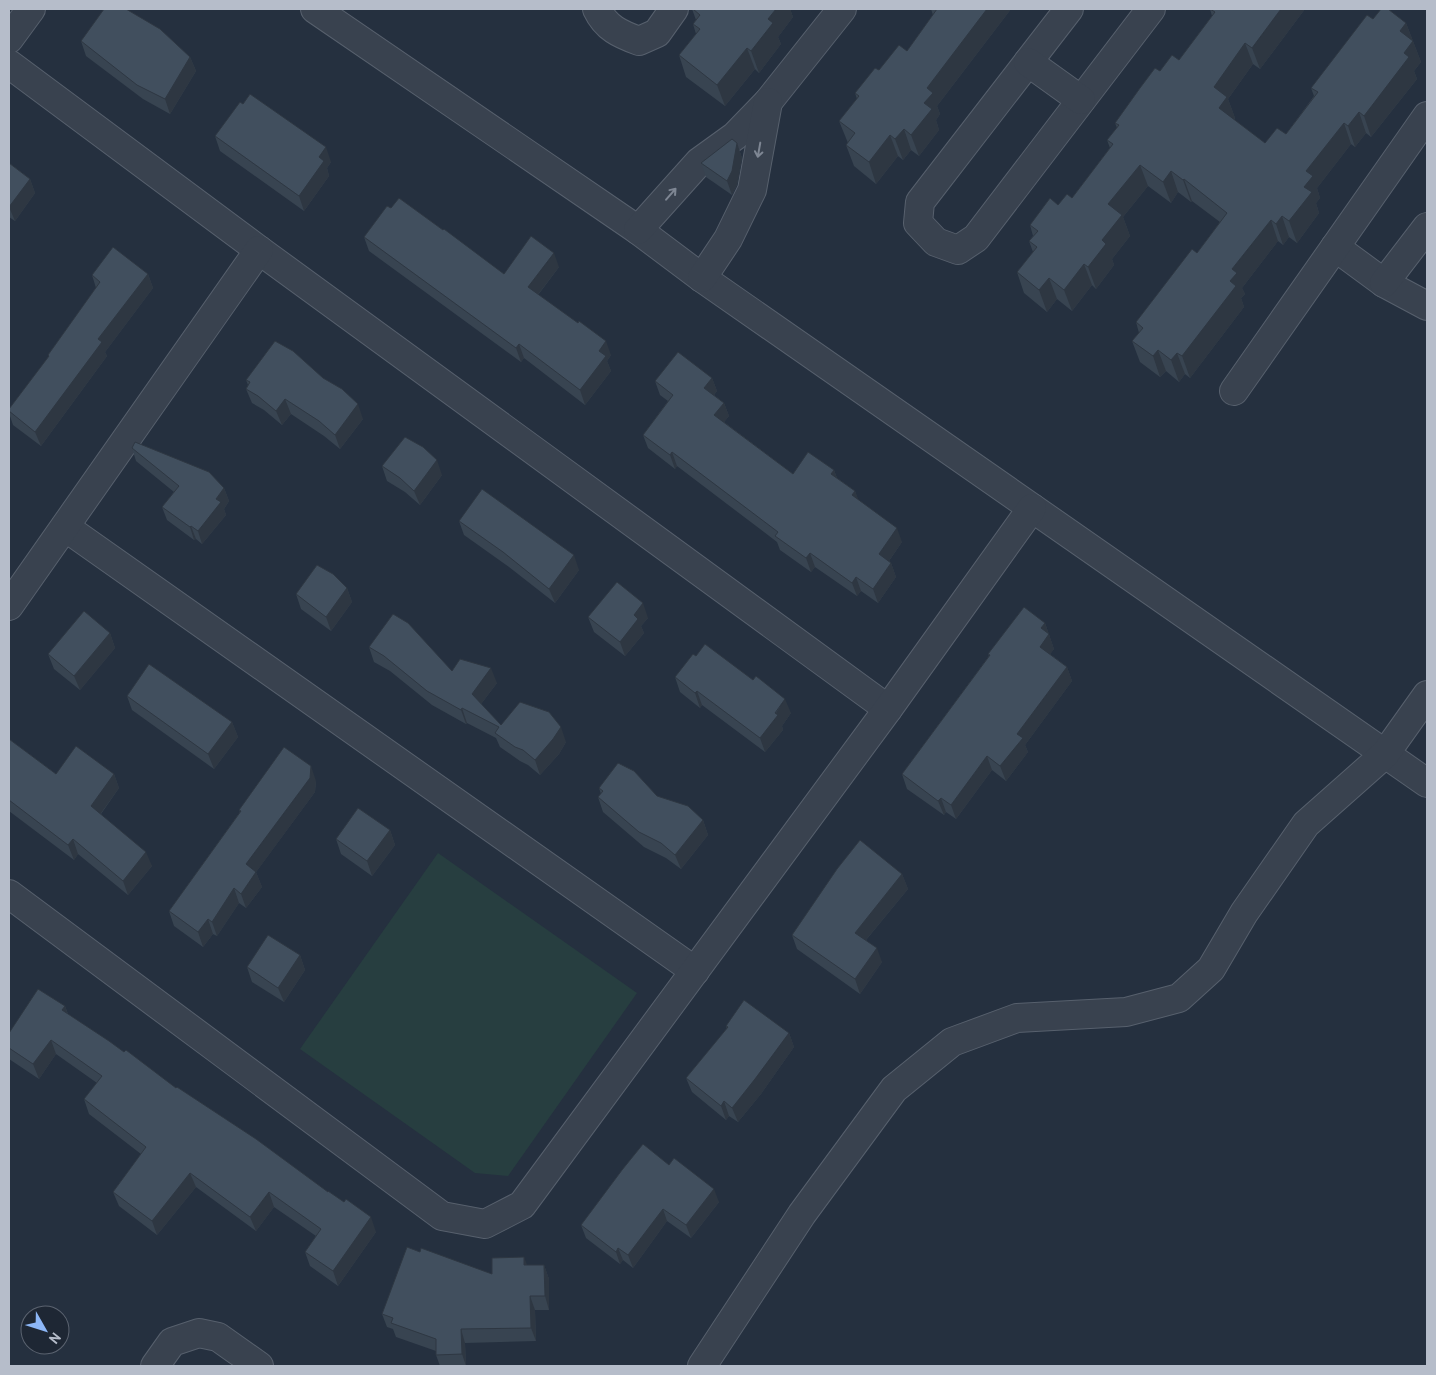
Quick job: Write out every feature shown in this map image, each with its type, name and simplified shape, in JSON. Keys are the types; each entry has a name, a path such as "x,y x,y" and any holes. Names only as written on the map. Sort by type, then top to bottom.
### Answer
{"street":[{"path":"9,39 31,9"},
{"path":"315,9 638,230 702,278 1427,783"},
{"path":"597,9 601,18 619,33 639,41 656,33 674,9"},
{"path":"638,230 699,162 734,136 768,102 842,9"},
{"path":"1069,9 920,202 918,223 936,242 958,250 976,238 1151,9"},
{"path":"1028,62 1082,100"},
{"path":"9,64 259,250 888,709"},
{"path":"702,278 728,239 752,190 768,102"},
{"path":"1234,391 1427,116"},
{"path":"1384,283 1427,227"},
{"path":"1335,247 1384,283 1427,306"},
{"path":"9,606 259,250"},
{"path":"9,894 442,1216 485,1224 522,1205 888,709 1032,508"},
{"path":"65,527 695,971"},
{"path":"702,1366 802,1214 894,1090 952,1042 1017,1018 1126,1012 1179,998 1211,969 1244,913 1306,824 1385,754 1427,696"},
{"path":"155,1366 172,1342 199,1334 218,1337 259,1366"}],"green space":[{"path":"438,853 637,993 508,1176 475,1173 300,1049"}],"building":[{"path":"104,9 126,9 160,29 190,57 165,99 137,85 81,41"},
{"path":"693,9 776,9 768,19 773,23 751,51 747,48 717,85 679,55 700,29 693,24 700,15"},
{"path":"937,9 987,9 927,88 933,93 924,103 932,109 911,135 904,129 895,139 890,135 869,162 846,145 855,133 839,121 859,96 855,93 875,68 879,70 899,45 907,51"},
{"path":"1210,9 1281,9 1252,48 1245,43 1214,87 1227,97 1219,108 1265,143 1277,128 1286,134 1318,92 1311,88 1367,15 1373,19 1381,9 1388,9 1406,23 1400,31 1413,41 1404,53 1409,57 1364,116 1359,112 1348,126 1344,123 1306,171 1313,176 1304,187 1312,192 1289,221 1282,216 1276,224 1271,220 1232,269 1237,273 1230,281 1236,286 1182,356 1177,353 1171,360 1158,350 1153,356 1132,341 1143,328 1136,322 1192,249 1197,253 1227,213 1171,171 1163,182 1140,165 1108,204 1122,215 1102,240 1106,244 1088,267 1084,264 1064,290 1049,278 1039,290 1017,272 1037,247 1029,241 1038,231 1030,225 1050,198 1058,205 1067,194 1072,198 1113,144 1107,140 1119,125 1115,123 1140,88 1155,68 1160,71 1172,55 1179,60 1215,12"},
{"path":"250,94 326,147 319,157 324,161 299,196 215,136 240,102 243,104"},
{"path":"732,139 737,143 732,171 727,181 701,163"},
{"path":"9,163 30,179 9,207"},
{"path":"399,198 504,274 531,236 554,253 528,287 606,341 599,351 606,356 580,390 519,344 516,348 364,237 387,206 391,208"},
{"path":"113,247 148,274 98,339 102,342 35,432 9,409 49,356 100,282 92,275"},
{"path":"275,341 293,351 323,378 342,389 358,404 335,435 319,421 285,399 276,411 246,389 250,382 246,380"},
{"path":"678,352 712,378 704,388 724,403 714,415 793,474 808,452 834,470 831,474 855,491 852,495 897,528 879,554 891,563 873,589 856,577 852,583 810,553 806,558 775,536 778,532 672,452 670,455 643,435 673,395 655,381"},
{"path":"405,437 423,447 437,460 414,491 400,478 382,466"},
{"path":"135,442 209,472 224,488 216,499 221,502 198,531 162,507 179,486 132,448"},
{"path":"482,489 574,555 549,589 503,552 459,521"},
{"path":"317,565 333,574 347,588 326,617 296,594"},
{"path":"617,582 643,603 634,615 638,619 620,642 588,617"},
{"path":"1024,607 1045,623 1041,628 1049,634 1040,647 1067,667 1017,734 1023,738 1000,766 987,756 951,805 941,798 938,801 902,774"},
{"path":"84,611 110,633 74,676 48,654"},
{"path":"393,614 408,623 452,671 460,659 491,668 472,694 501,725 520,702 549,712 561,727 535,760 523,750 515,747 495,733 499,727 462,708 461,710 427,691 384,656 369,647"},
{"path":"705,644 753,680 756,676 785,699 775,713 778,715 760,738 675,677 693,654 696,656"},
{"path":"149,664 232,722 208,754 127,696"},
{"path":"9,739 56,774 76,746 114,774 91,806 146,852 123,881 73,839 68,845 9,800"},
{"path":"284,747 311,766 310,778 246,864 256,872 241,894 234,888 212,922 208,919 198,932 169,911 241,811 239,810"},
{"path":"618,763 634,771 657,796 688,806 703,820 675,855 661,843 639,832 598,797 603,791 599,788"},
{"path":"358,808 390,830 367,861 336,839"},
{"path":"860,840 902,874 855,933 877,948 855,979 792,935 837,869"},
{"path":"268,935 300,955 278,988 247,967"},
{"path":"38,989 65,1006 62,1010 124,1052 126,1050 176,1088 256,1139 328,1192 344,1202 346,1199 371,1217 333,1271 305,1252 321,1229 269,1192 250,1217 190,1173 152,1221 113,1192 146,1147 84,1099 102,1076 51,1040 33,1064 9,1048 9,1033"},
{"path":"744,1000 789,1033 732,1108 724,1101 721,1106 686,1078 728,1027 726,1026"},
{"path":"643,1144 669,1165 674,1158 714,1189 686,1225 663,1209 628,1255 618,1248 616,1252 581,1225"},
{"path":"407,1247 420,1252 421,1248 492,1274 492,1258 524,1257 524,1265 544,1265 545,1296 530,1296 531,1328 461,1329 462,1354 436,1355 436,1339 391,1323 393,1318 382,1314"}]}
